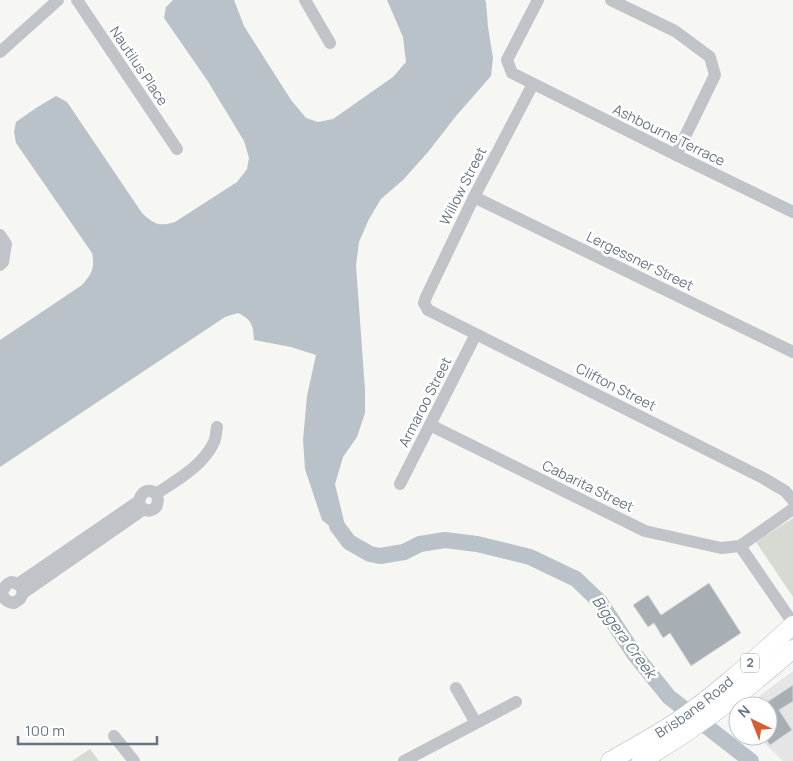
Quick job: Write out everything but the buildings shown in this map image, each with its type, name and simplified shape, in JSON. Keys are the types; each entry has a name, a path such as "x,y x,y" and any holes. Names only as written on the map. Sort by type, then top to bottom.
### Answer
{"highway":[{"name":"Brisbane Road","path":"712,705 739,673 793,624"},
{"name":"Brisbane Road","path":"641,761 681,727 712,705 748,688 793,649"},
{"name":"Brisbane Road","path":"610,761 646,740 681,727"}],"street":[{"path":"0,52 58,0"},
{"name":"Nautilus Place","path":"77,0 177,149"},
{"path":"305,0 330,43"},
{"name":"Ashbourne Terrace","path":"538,0 507,60 512,73 793,212"},
{"path":"611,0 675,31 710,57 715,75 676,155"},
{"name":"Willow Street","path":"424,303 474,197 533,84"},
{"name":"Lergessner Street","path":"474,197 793,352"},
{"path":"0,235 6,244 3,262 0,265"},
{"name":"Clifton Street","path":"424,303 428,310 763,478 785,491 793,500"},
{"name":"Armaroo Street","path":"400,484 476,334"},
{"name":"Cabarita Street","path":"430,426 645,531 722,548 740,546"},
{"path":"20,588 141,505 141,494 147,491 156,494 184,476 206,456 214,442 218,427"},
{"path":"793,509 740,546 793,624"},
{"path":"11,582 20,588 20,599 17,601 10,602 2,598 3,589 11,582"},
{"path":"456,688 476,723"},
{"path":"404,761 516,702"},
{"path":"114,736 134,761"}],"shaded area":[{"path":"173,0 234,0 244,26 291,100 306,118 318,122 333,119 393,77 406,62 403,37 387,0 485,0 486,2 493,58 491,76 403,180 381,199 369,219 359,242 356,265 365,413 357,437 343,457 335,484 349,542 322,520 305,469 303,440 307,396 316,355 291,347 254,340 251,324 238,313 225,317 0,467 0,340 82,285 93,267 92,253 16,143 14,132 16,122 56,96 67,102 142,213 150,220 161,224 175,222 237,182 247,169 249,158 244,141 207,80 164,18 166,7"},
{"path":"793,518 793,597 756,542"},
{"path":"793,671 793,761 783,761 767,746 778,746 778,696 759,696"},
{"path":"90,749 99,761 72,761"}],"waterway":[{"name":"Biggera Creek","path":"337,526 349,542 370,554 380,556 404,552 420,544 445,540 477,544 530,557 576,579 600,602 635,655 669,697 751,761"}]}
